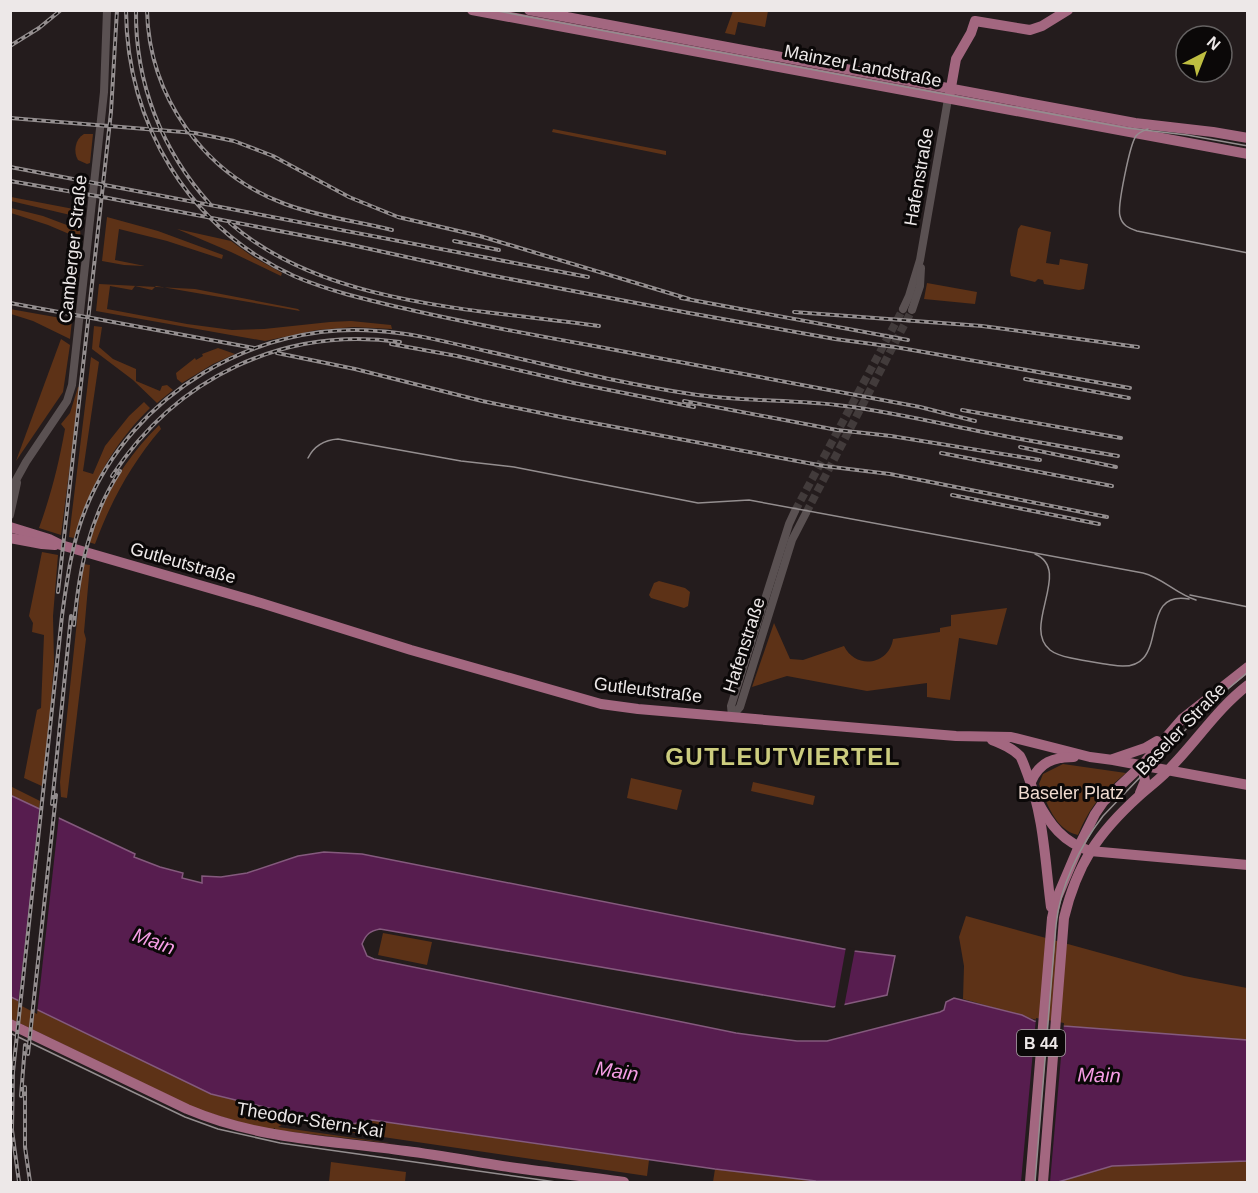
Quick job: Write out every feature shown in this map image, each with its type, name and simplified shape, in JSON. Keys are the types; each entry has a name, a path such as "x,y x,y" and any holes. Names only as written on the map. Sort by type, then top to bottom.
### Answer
{"main road":[{"name":"Mainzer Landstraße","path":"472,10 950,94 1248,138"},
{"name":"Mainzer Landstraße","path":"529,10 1248,154"},
{"path":"950,94 956,59 975,21 1030,30 1042,26 1068,10"},
{"name":"Gutleutstraße","path":"12,532 42,544 61,545 261,603 411,650 601,704 638,709 1020,739 1090,757 1248,785"},
{"name":"Baseler Straße","path":"1142,765 1164,737 1204,700 1248,667"},
{"name":"Baseler Straße","path":"1139,796 1168,771 1221,709 1248,685"},
{"path":"986,737 1008,747 1021,758 1031,782 1037,800 1044,844 1052,923"},
{"path":"1113,760 1145,748 1164,737"},
{"path":"1186,750 1187,764 1199,776"},
{"path":"1031,782 1035,772 1050,760 1090,757"},
{"path":"1139,796 1145,781 1142,765"},
{"name":"B 44","path":"1030,1182 1052,923 1056,900 1095,814 1104,801 1142,765"},
{"name":"B 44","path":"1043,1182 1063,931 1070,897 1090,851 1099,837 1139,796"},
{"path":"1037,800 1052,827 1062,836 1090,851 1248,865"},
{"name":"Theodor-Stern-Kai","path":"10,1024 213,1120 242,1129 293,1138 407,1151 608,1182 624,1182"}],"street":[{"name":"Camberger Straße","path":"10,491 67,401 72,386 100,135 107,10"},
{"name":"Hafenstraße","path":"908,310 920,286 920,260 950,94"},
{"name":"Camberger Straße","path":"10,515 18,476"},
{"name":"Hafenstraße","path":"732,716 733,699 795,511"},
{"name":"Hafenstraße","path":"732,716 742,702 792,540 806,513"}],"green space":[{"path":"733,11 768,11 765,27 738,22 735,35 725,33"},
{"path":"553,129 666,151 666,155 552,132"},
{"path":"84,134 93,134 90,163 87,164 78,160 76,153 77,142"},
{"path":"11,197 84,211 83,218 11,201"},
{"path":"11,208 43,216 80,230 81,239 11,213"},
{"path":"107,217 158,231 223,255 222,259 167,241 119,229 115,260 145,266 102,261"},
{"path":"1021,225 1051,232 1046,263 1059,265 1060,259 1088,264 1084,289 1044,284 1043,280 1038,279 1035,282 1011,276 1018,229"},
{"path":"177,229 231,241 253,257 282,273 281,276 231,252"},
{"path":"927,283 977,292 975,304 924,299"},
{"path":"99,284 155,287 152,290 135,286 132,290 110,286 107,309 187,324 232,330 351,321 391,325 392,329 354,327 317,330 265,341 96,311"},
{"path":"164,287 195,289 300,311"},
{"path":"10,309 72,320 70,339 33,321 11,314"},
{"path":"94,326 102,327 99,347 113,359 136,369 136,381 160,391 162,386 167,385 173,390 157,403 133,380 92,349"},
{"path":"61,339 70,345 63,392 16,461"},
{"path":"218,348 235,354 182,383 177,379 176,373 195,358 196,360 203,356 202,354"},
{"path":"91,357 99,362 83,471 93,474 105,446 129,416 144,402 150,408 113,452 87,502 74,538 69,537"},
{"path":"78,387 80,387 61,535 39,528 60,454 65,429 61,424 70,413"},
{"path":"159,425 161,429 140,456 123,484 95,544 88,542 100,509 116,479"},
{"path":"42,552 58,555 53,616 54,663 44,787 24,778 37,710 41,708 44,635 32,632 33,623 29,616"},
{"path":"83,564 90,565 84,632 86,639 67,798 61,797 60,782"},
{"path":"659,581 685,588 690,592 688,606 684,608 651,598 649,595 654,583"},
{"path":"1007,608 997,645 959,638 950,700 927,697 927,683 867,691 787,676 752,687 774,623 790,659 803,660 844,646 856,659 872,661 885,654 893,639 940,632 940,628 951,626 951,615"},
{"name":"Baseler Platz","path":"1063,764 1126,773 1098,801 1087,816 1078,835 1063,828 1058,822 1039,784 1043,774"},
{"path":"631,778 682,790 677,810 627,798"},
{"path":"753,782 815,796 813,805 751,791"},
{"path":"10,786 40,801 39,809 11,795"},
{"path":"966,916 1184,976 1247,988 1247,1040 1064,1026 963,999 964,966 959,937"},
{"path":"383,933 432,942 427,965 378,955"},
{"path":"10,997 211,1094 290,1113 291,1120 278,1127 396,1144 275,1130 275,1128 268,1131 197,1109 11,1019"},
{"path":"372,1120 649,1160 647,1176 349,1132 352,1124"},
{"path":"1247,1161 1247,1182 1058,1182 1112,1166"},
{"path":"331,1162 406,1172 405,1182 329,1182"},
{"path":"715,1169 816,1181 919,1182 713,1182"}],"water":[{"name":"Main","path":"10,795 135,854 134,857 183,873 182,878 202,883 202,876 221,877 247,873 298,856 324,852 362,854 854,951 895,956 887,995 833,1007 380,929 369,934 362,944 367,956 374,959 736,1033 797,1041 827,1041 940,1012 944,1010 946,1002 954,998 1022,1015 1034,1021 1064,1026 1247,1040 1247,1161 1112,1166 1058,1182 816,1181 715,1169 372,1120 352,1124 349,1128 291,1120 289,1113 211,1094 11,997"}],"pier":[{"path":"41,807 59,816 37,1014 18,1004"},
{"path":"846,947 855,949 844,1007 838,1009 835,1008"},
{"path":"1036,1018 1064,1023 1050,1182 1021,1182"}],"tunnel":[{"path":"795,511 903,309"},
{"path":"806,513 912,310"}],"tram line":[{"path":"492,10 1127,128 1187,135 1248,146"},
{"path":"1148,129 1136,136 1133,141 1122,189 1120,216 1124,224 1137,231 1248,253"},
{"path":"308,458 320,444 338,439 461,461 514,467 698,503 749,500 1143,573 1157,578 1196,600"},
{"path":"1035,554 1045,562 1049,573 1041,628 1043,640 1050,650 1062,656 1112,665 1131,665 1143,658 1150,647 1162,607 1172,599 1189,599"},
{"path":"1190,595 1248,607"},
{"path":"1035,1182 1056,925 1058,910 1072,867 1103,816 1209,705 1248,672"},
{"path":"10,1033 185,1117 218,1129 280,1143 556,1182"}],"railway":[{"path":"10,46 39,28 61,10"},
{"path":"58,592 111,112 117,10"},
{"path":"126,10 129,52 138,93 152,132 171,168 195,201 224,230 257,256 294,276 352,296 434,315 920,407 975,421"},
{"path":"136,10 140,64 155,114 178,162 210,204"},
{"path":"147,10 150,42 158,73 170,102 186,128 206,152 256,191 285,204 325,216 392,230"},
{"path":"10,118 195,133 234,141 273,156 349,197 398,217 480,236 689,299"},
{"path":"10,167 588,277"},
{"path":"10,181 347,244 489,275 689,313 1130,388"},
{"path":"230,223 268,251 311,272 357,288 455,308 599,326"},
{"path":"454,241 499,250"},
{"path":"681,298 908,340"},
{"path":"10,303 254,348"},
{"path":"794,312 982,326 1138,347"},
{"path":"19,1182 12,1130 13,1072 62,616 74,547 86,508 107,467 134,431 166,399 203,373 244,353 287,338 332,331 391,332 665,390 710,397 862,408 1118,456"},
{"path":"112,476 138,441 168,411 200,386 236,366 274,352 315,342 357,339 400,342"},
{"path":"391,344 694,407"},
{"path":"277,353 561,417 824,466 890,474 1107,517"},
{"path":"1025,379 1129,398"},
{"path":"684,401 837,430 891,436 1040,460"},
{"path":"962,410 1121,438"},
{"path":"1020,447 1116,467"},
{"path":"941,453 1112,486"},
{"path":"74,625 87,545 100,507 120,471"},
{"path":"952,495 1099,524"},
{"path":"52,804 71,616"},
{"path":"28,1054 56,795"},
{"path":"21,1096 25,1045"},
{"path":"25,1087 25,1147 30,1182"}],"district":[{"name":"GUTLEUTVIERTEL","path":"783,757"}]}
